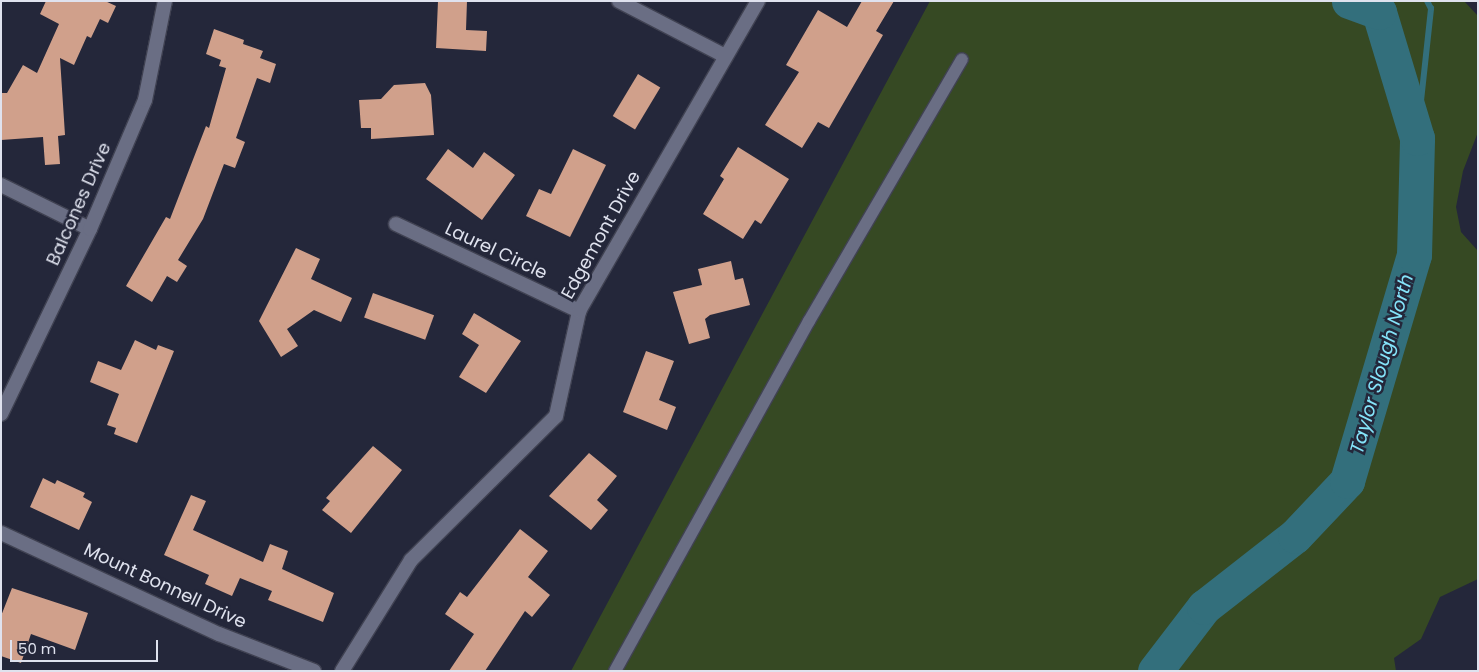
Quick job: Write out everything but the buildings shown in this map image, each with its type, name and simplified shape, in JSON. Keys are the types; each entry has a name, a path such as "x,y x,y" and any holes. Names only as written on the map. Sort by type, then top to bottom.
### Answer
{"street":[{"name":"Balcones Drive","path":"1,414 90,229 145,100 165,1"},
{"path":"619,1 725,56"},
{"name":"Edgemont Drive","path":"342,671 411,560 556,416 579,311 758,1"},
{"path":"1,185 90,229"},
{"name":"Laurel Circle","path":"396,224 579,311"},
{"name":"Mount Bonnell Drive","path":"1,533 219,634 314,671"}],"lane":[{"path":"615,671 809,321 962,59"}],"green space":[{"path":"930,1 1464,1 1478,16 1478,132 1463,171 1456,207 1461,232 1478,251 1478,579 1440,597 1421,639 1394,658 1396,671 571,671"}],"waterway":[{"name":"Taylor Slough North","path":"1155,671 1204,607 1295,536 1347,481 1414,255 1417,138 1379,12 1349,1"},
{"path":"1417,138 1431,9 1427,1"}]}
